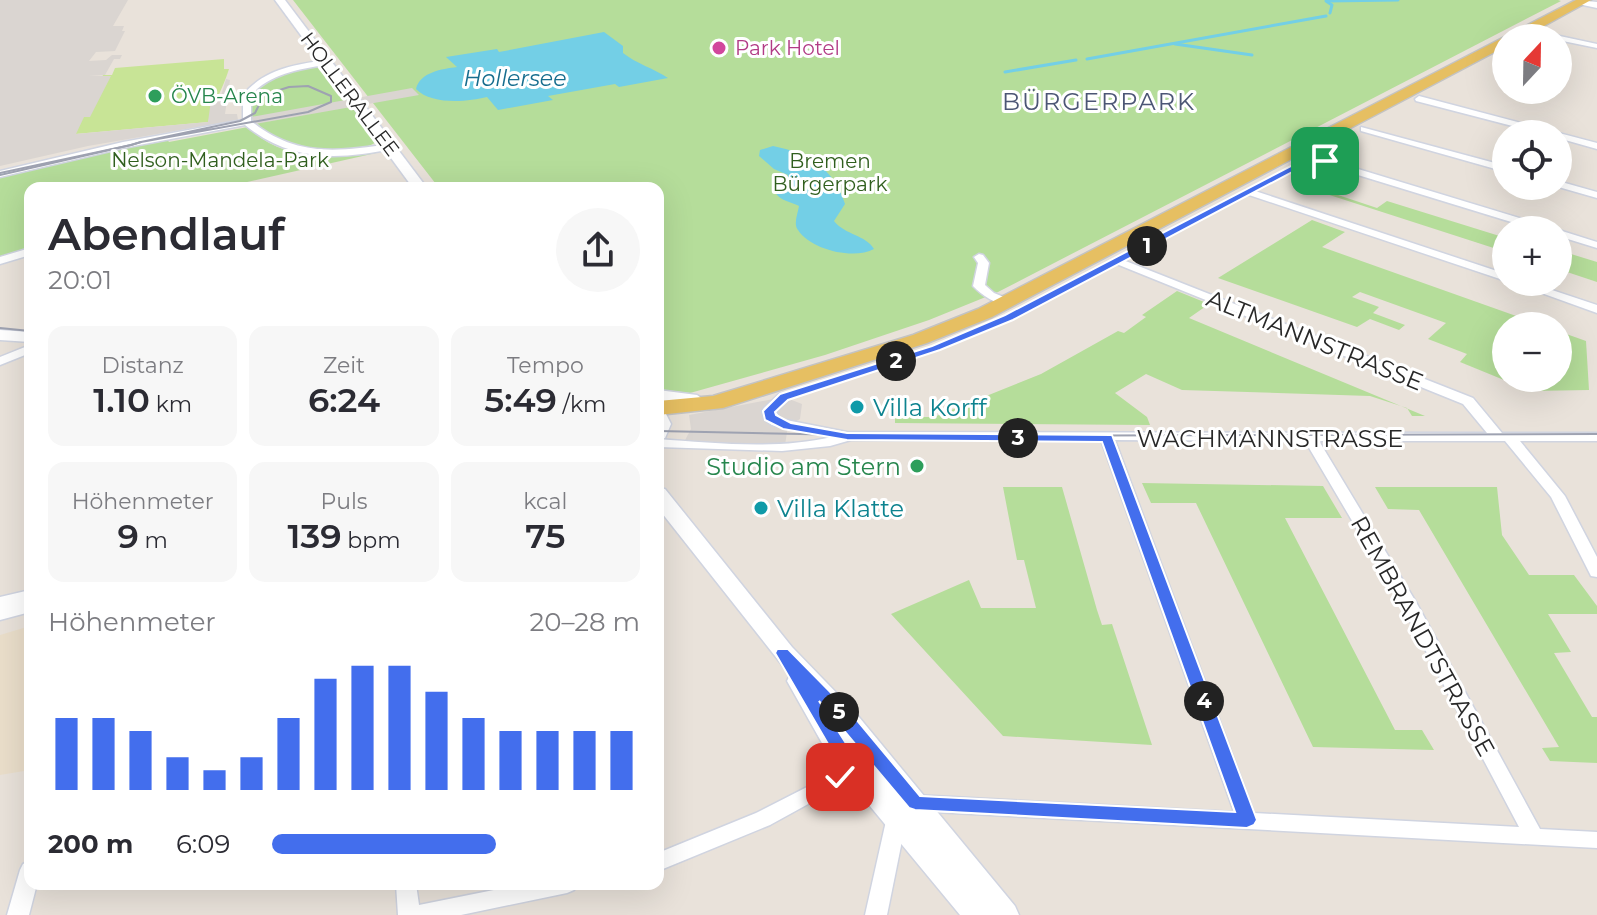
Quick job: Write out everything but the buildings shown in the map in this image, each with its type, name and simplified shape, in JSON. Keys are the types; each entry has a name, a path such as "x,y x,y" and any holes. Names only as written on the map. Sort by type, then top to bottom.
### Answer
{"main road":[{"name":"HOLLERALLEE","path":"280,0 415,182"},
{"path":"1555,24 1587,3"},
{"path":"1542,24 1587,3"},
{"path":"664,423 698,413 784,397 971,334 1118,261 1312,158 1492,49"},
{"path":"664,422 693,407 729,399 920,339 1007,302 1492,59"},
{"path":"0,325 24,327"},
{"path":"0,335 24,337"},
{"path":"664,397 694,402 729,399"},
{"path":"664,503 783,653 845,718 978,915"},
{"path":"783,653 840,752 854,770 906,812 1004,915"}],"street":[{"path":"1572,42 1597,46"},
{"path":"247,122 247,95 258,82 295,68 328,62"},
{"path":"1412,97 1499,120"},
{"path":"0,174 123,145 247,122 274,144 295,151 356,151 389,147"},
{"path":"1364,129 1492,165"},
{"path":"1572,139 1597,146"},
{"path":"1312,158 1502,216"},
{"path":"1572,188 1597,195"},
{"path":"1249,192 1492,273"},
{"path":"1572,237 1597,245"},
{"path":"0,261 24,253"},
{"path":"979,257 984,263 979,286 1007,302"},
{"name":"ALTMANNSTRASSE","path":"1118,261 1468,401 1558,496 1597,572"},
{"path":"1558,296 1597,309"},
{"path":"0,361 24,351"},
{"name":"WACHMANNSTRASSE","path":"784,397 769,411 770,417 788,426 847,436 1597,437"},
{"name":"WACHMANNSTRASSE","path":"664,426 803,445 832,443 847,436"},
{"name":"REMBRANDTSTRASSE","path":"1310,437 1408,602 1534,836"},
{"path":"1107,438 1247,820"},
{"path":"0,603 24,597"},
{"path":"0,614 24,608"},
{"path":"664,860 763,819 854,770"},
{"path":"876,915 906,812 1247,820 1597,840"},
{"path":"18,915 25,890"},
{"path":"407,890 409,915"},
{"path":"416,915 538,890"}],"shaded area":[{"path":"0,0 128,0 113,26 124,26 122,31 125,31 115,51 96,52 89,61 122,55 120,59 114,59 105,75 89,76 111,76 90,117 84,117 76,134 208,122 211,100 221,96 226,79 230,80 225,114 237,114 238,120 88,146 0,166"},
{"path":"412,88 419,95 255,124 251,117"},
{"path":"784,397 802,404 800,419 788,426 785,445 683,444 691,429 689,415"},
{"path":"24,628 24,771 0,775 0,635"}],"green space":[{"name":"Bremen Bürgerpark","path":"293,0 1561,1 1517,24 1492,24 1492,37 998,292 929,320 825,355 690,393 664,390 664,182 434,182"},
{"name":"ÖVB-Arena","path":"224,59 224,69 229,69 208,122 75,134 103,75 112,75 115,68"},
{"path":"321,66 378,141 347,150 296,149 281,144 256,121 248,106 249,98 261,84 291,72"},
{"name":"Nelson-Mandela-Park","path":"248,127 268,142 289,151 324,155 376,153 248,182 24,182 24,249 0,257 0,176 166,138 169,142"},
{"path":"1317,188 1377,208 1387,201 1492,234 1492,247 1314,190"},
{"path":"1312,220 1345,232 1322,247 1505,312 1492,312 1492,375 1460,362 1467,354 1428,339 1446,323 1360,292 1352,297 1379,307 1373,313 1405,325 1399,330 1370,319 1357,327 1218,278"},
{"path":"1572,254 1597,262 1597,282 1572,274"},
{"path":"1177,291 1209,304 1189,318 1401,406 1370,396 1182,390 1146,374 1115,393 1147,417 1150,425 895,423 895,417 934,417 1041,374 1118,331 1124,333 1146,317 1142,315"},
{"path":"1572,336 1586,341 1589,390 1572,390"},
{"path":"1407,409 1425,416 1412,416"},
{"path":"1142,483 1323,486 1342,518 1285,518 1395,730 1422,730 1434,750 1313,747 1196,503 1151,503"},
{"path":"1003,487 1062,487 1102,625 1112,624 1152,745 1003,736 891,614 969,580 981,608 1036,608 1024,560 1017,560"},
{"path":"1375,487 1497,487 1502,535 1529,575 1574,575 1597,606 1597,614 1548,614 1571,652 1554,653 1592,717 1597,717 1597,763 1550,761 1542,748 1559,747 1419,510 1388,509"}],"water":[{"name":"Hollersee","path":"604,32 623,46 623,53 668,78 548,96 553,100 498,110 487,97 440,100 416,89 427,75 457,67 446,57 497,49 499,52"},
{"path":"773,146 808,158 827,172 845,204 834,221 874,249 856,253 833,251 804,237 796,225 799,206 780,198 775,192 774,188 788,175 774,169 759,156 760,150"}],"waterway":[{"path":"1327,1 1398,0"},
{"path":"1326,1 1332,5 1330,13"},
{"path":"1087,59 1326,16"},
{"path":"1175,44 1252,55"},
{"path":"1005,72 1076,60"}],"tram line":[{"path":"308,86 331,96 331,102 308,112 141,142 240,121 255,113 264,95 289,87 308,86"},
{"path":"131,145 141,142"},
{"path":"0,173 131,145"},
{"path":"0,175 131,145"},
{"path":"0,328 24,330"},
{"path":"664,431 901,436 1597,434"}],"place":[{"name":"Park Hotel","path":"719,48"},
{"name":"ÖVB-Arena","path":"155,96"},
{"name":"Villa Korff","path":"857,407"},
{"name":"Studio am Stern","path":"917,466"},
{"name":"Villa Klatte","path":"761,508"}],"district":[{"name":"BÜRGERPARK","path":"1099,101"}],"route":[{"path":"840,777 854,770 840,752 783,653 845,718 915,803 1247,820 1107,438 847,436 788,426 770,417 769,411 784,397 936,348 1009,317 1312,158 1325,161"}]}
